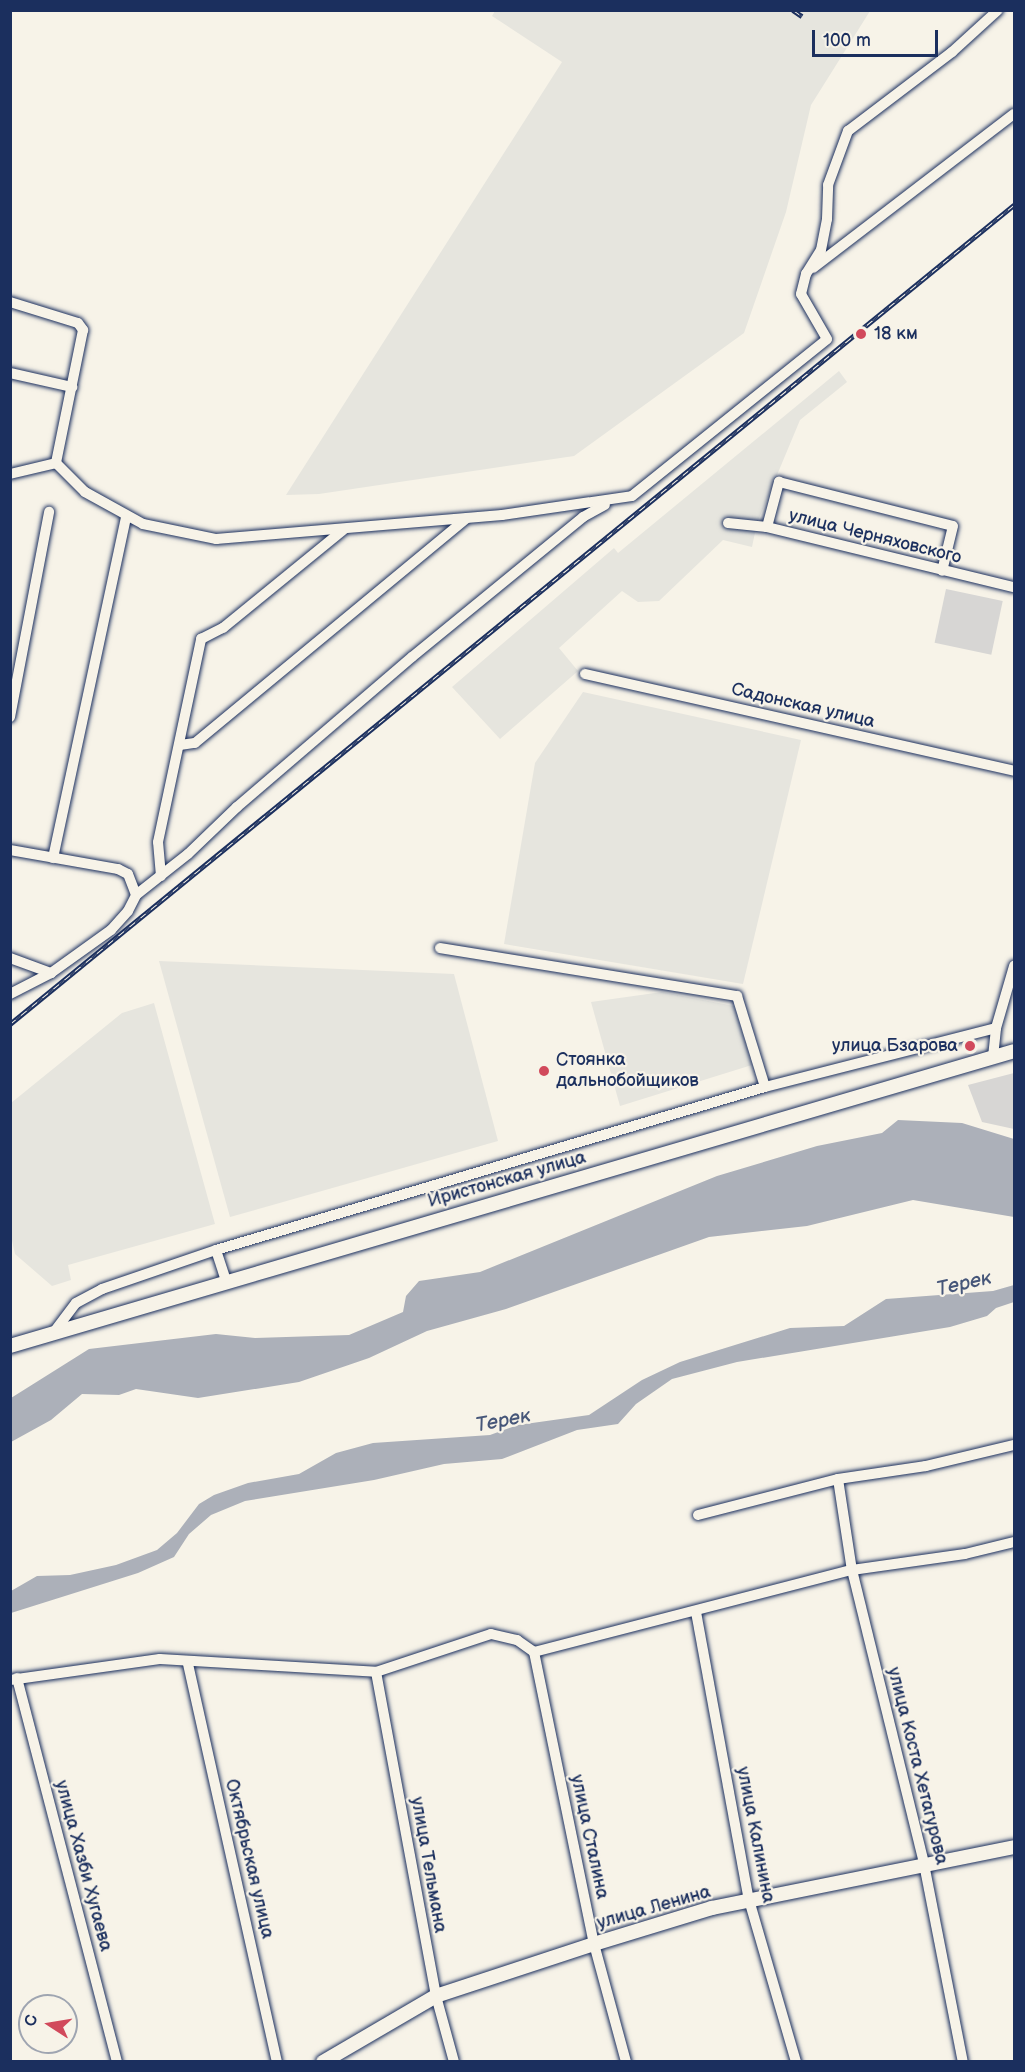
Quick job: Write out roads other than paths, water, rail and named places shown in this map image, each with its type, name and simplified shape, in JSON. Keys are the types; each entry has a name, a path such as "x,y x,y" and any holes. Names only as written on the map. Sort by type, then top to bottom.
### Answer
{"main road":[{"name":"Иристонская улица","path":"10,1346 1014,1051"},
{"name":"улица Ленина","path":"323,2061 436,1996 594,1944 750,1900 1014,1847"}],"street":[{"path":"56,463 85,492 126,517 216,539 343,530 609,502 632,496 827,339 801,294 806,274 821,250 827,219 828,185 848,131 952,52 998,10"},
{"path":"806,274 1014,114"},
{"path":"10,302 78,323 83,330 56,463"},
{"path":"10,373 72,387"},
{"path":"10,474 56,463"},
{"path":"767,527 779,482 953,526 942,571"},
{"path":"10,994 51,973 111,930 136,895 161,876 412,657 583,517 609,502"},
{"path":"10,717 49,512"},
{"path":"53,858 126,517"},
{"path":"180,746 195,743 468,517"},
{"name":"улица Черняховского","path":"728,523 767,527 1014,587"},
{"path":"161,876 158,842 201,639 223,628 343,530"},
{"name":"Садонская улица","path":"585,674 1014,771"},
{"path":"10,850 118,869 128,874 136,895"},
{"path":"440,948 737,996 765,1087"},
{"path":"10,958 51,973"},
{"path":"993,1057 996,1028 1014,966"},
{"path":"54,1332 76,1303 102,1289 216,1250 765,1087 996,1028"},
{"path":"216,1250 226,1281"},
{"path":"698,1515 838,1479 926,1466 1014,1444"},
{"name":"улица Коста Хетагурова","path":"838,1479 852,1570 924,1864 963,2061"},
{"path":"14,1679 160,1659 188,1664 376,1672 491,1634 517,1640 534,1652 852,1570 965,1554 1014,1542"},
{"name":"улица Калинина","path":"696,1612 750,1900 796,2061"},
{"name":"улица Сталина","path":"534,1652 594,1944 626,2061"},
{"name":"Октябрьская улица","path":"188,1664 277,2061"},
{"name":"улица Тельмана","path":"376,1672 436,1996 454,2061"},
{"name":"улица Хазби Хугаева","path":"14,1679 117,2061"}],"railway":[{"path":"793,10 802,16"},
{"path":"10,1024 1014,205"}],"place":[{"name":"18 км","path":"861,334"},
{"name":"улица Бзарова","path":"970,1046"},
{"name":"Стоянка дальнобойщиков","path":"544,1071"}],"water label":[{"name":"Терек","path":"964,1284"},
{"name":"Терек","path":"503,1421"}]}
